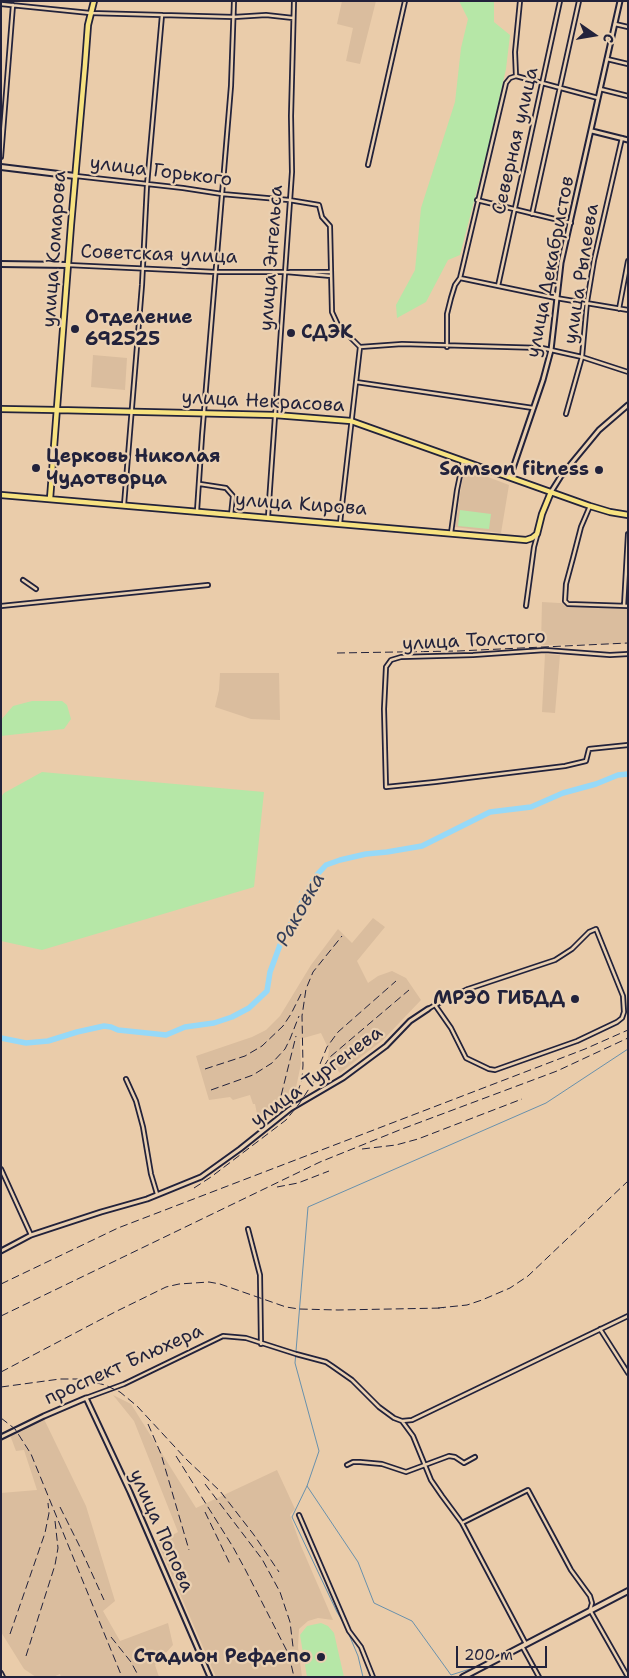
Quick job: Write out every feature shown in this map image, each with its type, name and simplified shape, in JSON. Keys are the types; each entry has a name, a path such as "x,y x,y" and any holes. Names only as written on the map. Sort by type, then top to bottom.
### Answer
{"main road":[{"name":"улица Комарова","path":"50,499 75,176 90,13 94,1"},
{"name":"улица Горького","path":"1,167 75,176"},
{"name":"Советская улица","path":"1,264 68,265"},
{"name":"улица Некрасова","path":"1,409 276,415 351,421 590,506 628,515"},
{"path":"537,534 542,514 551,492"},
{"name":"улица Кирова","path":"1,495 526,540 537,534"},
{"path":"464,1677 628,1591"}],"street":[{"path":"197,512 222,194 234,1"},
{"name":"улица Энгельса","path":"268,517 292,172 291,116 294,1"},
{"path":"368,165 405,1"},
{"path":"516,76 515,52 520,1"},
{"name":"Северная улица","path":"498,286 560,1"},
{"path":"532,214 579,1"},
{"name":"улица Декабристов","path":"510,477 551,350 561,262 620,1"},
{"path":"1,4 90,13 234,17 266,15 293,18"},
{"path":"1,157 13,5"},
{"path":"124,505 143,268 147,185 162,15"},
{"path":"615,24 628,27"},
{"path":"607,59 628,64"},
{"path":"447,346 447,314 455,285 460,278 506,82 516,76 598,98"},
{"path":"600,89 628,96"},
{"path":"592,131 628,140"},
{"name":"улица Рылеева","path":"566,414 582,357 587,302 594,260 622,138"},
{"name":"улица Горького","path":"75,176 317,204 320,207 322,217 330,226 332,272"},
{"path":"477,200 571,223"},
{"path":"619,309 628,261"},
{"name":"Советская улица","path":"68,265 216,272 286,272 331,276"},
{"name":"Советская улица","path":"286,272 332,272"},
{"path":"332,272 333,315 338,325 360,347 402,344 542,348 582,357 628,372"},
{"path":"460,278 556,298 628,310"},
{"path":"340,523 360,347"},
{"path":"356,382 533,408"},
{"path":"551,492 561,476 599,430 628,406"},
{"path":"450,533 463,461"},
{"path":"199,484 226,488 233,496 231,515"},
{"path":"590,506 581,527 566,584 565,601 568,604 626,606 628,534"},
{"path":"526,606 537,534"},
{"path":"23,580 36,589"},
{"path":"1,606 208,584"},
{"name":"улица Толстого","path":"628,654 533,650 473,655 401,657 391,660 386,667 384,709 386,787 565,766 586,761 589,749 628,745"},
{"name":"улица Тургенева","path":"1,1251 31,1235 157,1194 201,1177 247,1144 290,1109 343,1078 386,1046 410,1020 468,989 562,957 589,932 596,929 623,996"},
{"path":"435,1005 451,1028 466,1058 495,1070 577,1041 617,1022 622,1018 624,1012 623,996 628,996"},
{"path":"126,1079 136,1101 157,1194"},
{"path":"1,1169 31,1235"},
{"path":"248,1229 260,1275 261,1344"},
{"path":"402,1421 412,1420 628,1316"},
{"path":"600,1329 628,1373"},
{"name":"проспект Блюхера","path":"1,1437 44,1416 124,1384 223,1336 246,1338 326,1362 352,1380 379,1407 394,1418 402,1421"},
{"name":"улица Попова","path":"86,1398 130,1492 210,1677"},
{"path":"402,1421 413,1436 425,1466 442,1496 462,1523 524,1645 538,1677"},
{"path":"347,1465 353,1462 382,1464 406,1472 449,1456 455,1457 464,1463 476,1458"},
{"path":"462,1523 528,1490 571,1570 590,1596 592,1603 590,1610 628,1677"},
{"path":"299,1516 349,1631 361,1647 373,1677"},
{"path":"1,1673 3,1677"}],"shaded area":[{"path":"342,1 376,1 360,64 346,61 353,28 337,24"},
{"path":"93,355 127,358 125,390 91,387"},
{"path":"464,468 509,485 501,533 455,527"},
{"path":"542,602 628,607 628,644 541,645"},
{"path":"545,654 560,655 555,713 542,712"},
{"path":"220,673 279,673 280,720 251,719 215,707"},
{"path":"373,918 385,927 357,961 368,983 378,976 392,971 406,978 421,1000 383,1040 340,1073 328,1058 329,1050 321,1033 300,1039 301,1064 295,1092 285,1105 279,1107 263,1121 258,1119 255,1104 253,1104 250,1095 233,1100 230,1097 209,1100 196,1056 252,1037 266,1030 280,1016 311,965 338,929 352,943"},
{"path":"113,1395 131,1404 196,1508 277,1470 295,1509 290,1515 301,1546 333,1620 318,1618 308,1621 299,1629 298,1647 302,1677 216,1677 158,1543 178,1532 134,1421"},
{"path":"43,1417 86,1506 115,1601 103,1611 120,1641 168,1623 173,1645 155,1665 159,1677 61,1677 60,1674 53,1677 36,1677 24,1669 1,1632 1,1493 37,1490 24,1450 16,1451 10,1435"}],"green space":[{"path":"459,1 494,1 494,22 510,35 506,69 489,144 460,255 448,260 426,302 397,318 396,305 415,270 421,208 455,102 461,48 468,19"},
{"path":"460,510 491,514 489,529 458,526"},
{"path":"32,701 62,701 67,705 71,719 64,729 1,736 1,720 13,706"},
{"path":"42,772 264,792 254,887 42,950 1,941 1,797 4,793"},
{"name":"Стадион Рефдепо","path":"321,1623 328,1626 334,1633 344,1677 307,1677 300,1635 307,1626"}],"waterway":[{"name":"Раковка","path":"1,1038 26,1043 48,1041 104,1026 118,1030 166,1035 185,1027 214,1023 232,1017 249,1008 267,991 270,972 280,945 315,877 326,865 366,854 422,846 490,812 531,807 563,793 596,784 618,775 628,774"},
{"path":"472,1671 470,1669 451,1675 412,1621 374,1603 358,1562 307,1486 319,1451 295,1363 308,1207 546,1103 628,1049"},
{"path":"307,1486 292,1517 345,1625 358,1656 363,1677"}],"railway":[{"path":"337,653 458,651 628,643"},
{"path":"293,1104 302,1080 302,1016 306,989 313,972 342,936"},
{"path":"320,1064 327,1047 338,1032 396,981"},
{"path":"194,1188 286,1120 330,1057 409,990"},
{"path":"205,1069 245,1056 262,1046 283,1026 301,994"},
{"path":"211,1090 253,1075 272,1063 285,1049 299,1016"},
{"path":"1,1284 118,1228 585,1049 628,1030"},
{"path":"268,1115 280,1100 296,1036"},
{"path":"1,1316 320,1162 557,1071 628,1038"},
{"path":"362,1149 396,1145 418,1139 522,1099"},
{"path":"277,1187 298,1183 329,1171"},
{"path":"438,1308 467,1305 482,1300 510,1288 528,1276 628,1181"},
{"path":"1,1372 115,1312 166,1287 179,1284 209,1282 220,1284 286,1307 299,1309 444,1308"},
{"path":"1,1387 60,1379 81,1379 105,1385 120,1392 137,1406 187,1460 220,1491 254,1535 279,1572"},
{"path":"1,1418 15,1429 31,1454 122,1677"},
{"path":"148,1424 161,1454 189,1550"},
{"path":"176,1456 245,1569 289,1655 294,1677"},
{"path":"205,1484 262,1559 280,1592 290,1622 295,1663"},
{"path":"10,1634 45,1533 49,1513 48,1503"},
{"path":"60,1507 104,1600"},
{"path":"205,1512 230,1564"},
{"path":"26,1656 55,1565 58,1548 55,1521"},
{"path":"111,1637 131,1662 139,1677"}],"place":[{"name":"Отделение 692525","path":"75,329"},
{"name":"СДЭК","path":"291,333"},
{"name":"Церковь Николая Чудотворца","path":"36,468"},
{"name":"Samson fitness","path":"599,470"},
{"name":"МРЭО ГИБДД","path":"575,999"},
{"name":"Стадион Рефдепо","path":"321,1657"}]}
